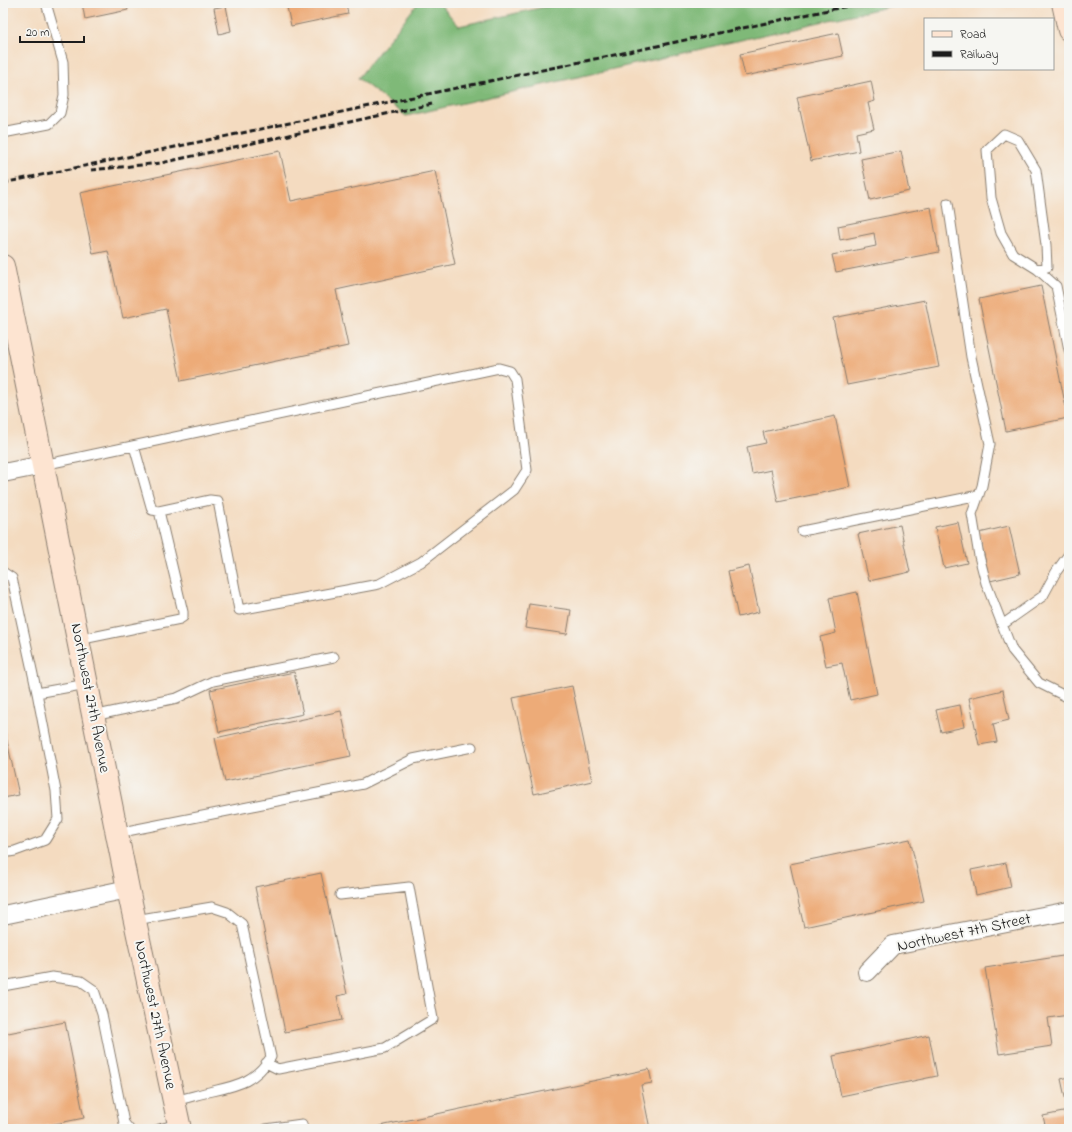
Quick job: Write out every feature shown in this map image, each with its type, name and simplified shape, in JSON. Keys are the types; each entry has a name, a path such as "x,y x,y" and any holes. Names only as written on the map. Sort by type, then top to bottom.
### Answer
{"main road":[{"path":"1063,3 1069,30"},
{"name":"Northwest 27th Avenue","path":"3,266 128,889 174,1101 172,1127"}],"street":[{"path":"3,473 43,465"},
{"path":"3,915 128,889"},
{"name":"Northwest 7th Street","path":"868,972 893,945 1069,911"}],"lane":[{"path":"3,133 48,124 60,113 64,95 63,62 46,3"},
{"path":"1037,269 1047,267 1046,245 1036,170 1018,140 1004,134 987,150 991,198 1001,234 1013,254 1037,269 1056,286 1069,350"},
{"path":"948,203 971,356 990,444 982,486 972,514 979,556 986,583 1012,650 1039,683 1069,698"},
{"path":"43,465 499,368 510,371 515,379 527,470 514,490 428,557 379,584 239,610 218,501 210,500 159,511 152,510 134,446"},
{"path":"802,531 978,495"},
{"path":"78,640 180,620 183,617 159,511"},
{"path":"1002,625 1043,596 1056,572 1069,554"},
{"path":"3,572 12,578 37,693 56,791 58,818 45,840 14,851 3,853"},
{"path":"93,716 177,698 213,681 334,657"},
{"path":"37,693 87,684"},
{"path":"117,833 362,784 413,759 472,747"},
{"path":"266,1063 278,1069 385,1048 433,1019 409,887 340,896"},
{"path":"135,920 212,907 227,912 242,924 271,1057 253,1077 239,1085 174,1101"},
{"path":"3,986 52,977 81,981 94,990 102,1014 124,1123 129,1129"},
{"path":"266,1129 302,1124 303,1129"}],"green space":[{"path":"418,3 439,3 459,26 562,3 904,3 406,116 358,78"}],"building":[{"path":"82,3 126,3 128,10 85,19"},
{"path":"306,3 346,3 348,14 291,26 287,7"},
{"path":"226,6 231,31 219,34 214,8"},
{"path":"838,33 843,56 745,76 740,54"},
{"path":"871,81 875,101 868,103 874,129 856,133 859,151 811,161 797,97"},
{"path":"280,151 291,201 435,171 455,264 336,290 348,346 181,381 166,309 123,318 108,251 93,254 80,193"},
{"path":"901,151 909,191 870,200 861,159"},
{"path":"931,207 939,252 836,272 832,255 876,246 874,233 840,240 838,226"},
{"path":"1041,286 1068,418 1006,431 979,299"},
{"path":"925,300 939,367 847,385 833,318"},
{"path":"835,416 850,487 778,502 771,470 752,474 747,447 766,443 763,432"},
{"path":"958,522 967,563 944,568 935,527"},
{"path":"900,525 910,572 869,581 858,534"},
{"path":"1009,526 1020,574 990,581 979,533"},
{"path":"749,566 759,612 738,617 728,571"},
{"path":"857,592 877,694 850,700 842,663 826,666 820,637 836,633 829,598"},
{"path":"529,604 571,610 567,634 525,628"},
{"path":"294,672 303,714 219,732 210,690"},
{"path":"572,686 592,781 534,794 513,698"},
{"path":"1003,690 1009,720 993,724 997,742 979,745 969,698"},
{"path":"960,705 964,727 941,732 936,710"},
{"path":"341,711 351,756 225,782 215,738"},
{"path":"3,723 19,795 3,798"},
{"path":"910,839 924,901 804,927 790,864"},
{"path":"1006,863 1011,887 976,895 971,870"},
{"path":"321,873 347,994 337,996 342,1020 285,1032 255,887"},
{"path":"1069,955 1069,1015 1048,1018 1052,1046 999,1054 985,968"},
{"path":"65,1022 84,1118 30,1129 3,1129 3,1034"},
{"path":"929,1035 937,1076 841,1096 833,1056"},
{"path":"649,1069 652,1083 641,1085 650,1129 366,1129"},
{"path":"1069,1077 1069,1129 1046,1129 1043,1116 1068,1111 1061,1079"}],"railway":[{"path":"3,183 862,3"},
{"path":"91,170 161,163 432,104"}]}
